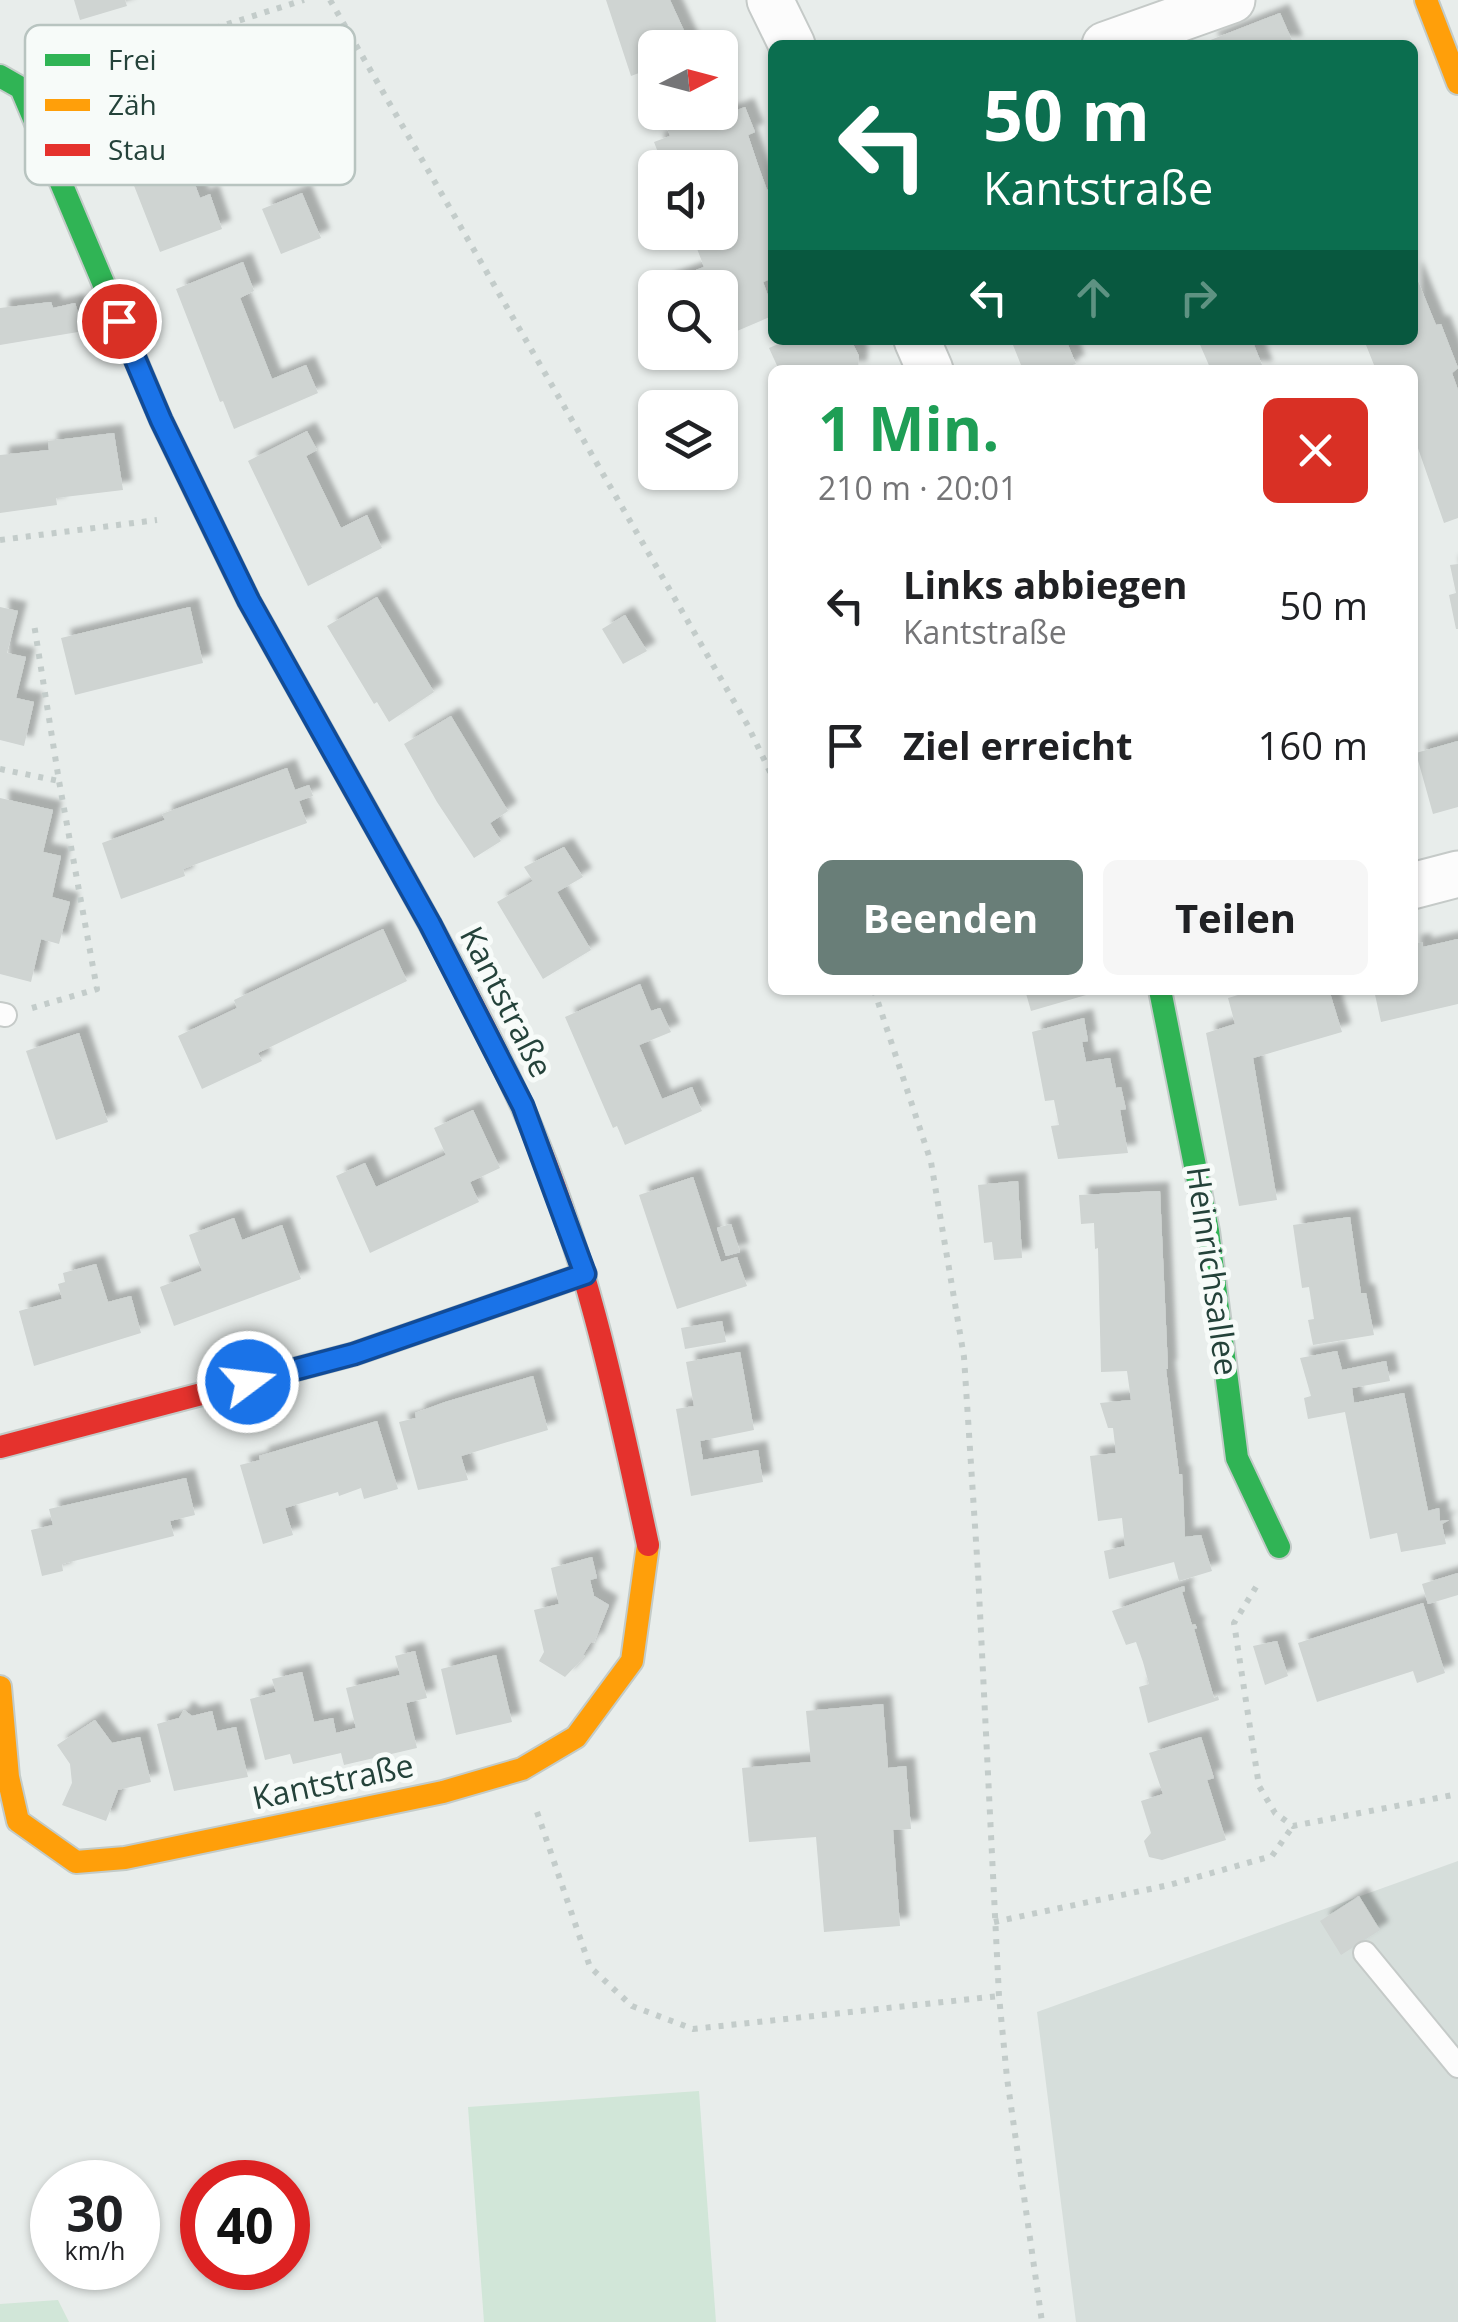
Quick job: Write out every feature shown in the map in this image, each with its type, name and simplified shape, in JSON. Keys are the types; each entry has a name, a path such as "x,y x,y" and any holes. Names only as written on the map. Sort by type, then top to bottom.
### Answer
{"street":[{"path":"770,0 790,40"},
{"path":"1119,40 1232,0"},
{"path":"1426,0 1457,79"},
{"path":"0,76 22,88"},
{"name":"Kantstraße","path":"22,88 25,95"},
{"name":"Kantstraße","path":"0,1687 8,1777 18,1821 76,1862 125,1858 443,1792 522,1769 576,1736 632,1660 648,1546 585,1274 523,1106 430,924 249,601 161,420 63,185"},
{"path":"1418,884 1458,874"},
{"name":"Heinrichsallee","path":"1161,995 1183,1089 1208,1231 1238,1458 1279,1547"},
{"path":"0,1447 354,1354 585,1274"}],"lane":[{"path":"1365,1953 1458,2066"}],"path":[{"path":"224,25 304,0"},
{"path":"330,0 344,25"},
{"path":"355,43 748,724 768,767"},
{"path":"0,540 206,514"},
{"path":"3,1014 97,990 34,624"},
{"path":"0,769 58,780"},
{"path":"876,995 931,1162 964,1357 999,1996 1042,2322"},
{"path":"1279,1547 1234,1623 1259,1786 1275,1813 1293,1826"},
{"path":"522,1769 590,1967 632,2006 693,2028 999,1996"},
{"path":"994,1922 1169,1885 1272,1856 1293,1826 1458,1794"}],"shaded area":[{"path":"1458,1861 1458,2322 1076,2322 1037,2012"}],"green space":[{"path":"699,2091 716,2322 484,2322 468,2107"},
{"path":"58,2300 69,2322 0,2322 0,2304"}],"building":[{"path":"74,0 125,0 127,6 80,20"},
{"path":"606,0 670,0 684,30 638,30 638,73 631,76"},
{"path":"1280,13 1292,40 1211,40"},
{"path":"745,107 755,132 748,135 768,190 768,280 763,282 768,296 768,318 738,331 738,270 696,270 704,267 698,250 738,250 738,150 657,150 654,142 670,136 668,130 738,130 738,110"},
{"path":"134,185 195,185 200,198 210,194 222,229 160,252"},
{"path":"302,193 321,238 281,254 262,209"},
{"path":"243,262 254,291 240,298 272,379 306,365 318,393 234,429 176,289"},
{"path":"1418,281 1458,368 1452,373 1458,390 1458,518 1444,523 1418,448 1418,365 1374,365 1366,345 1418,345"},
{"path":"51,302 53,308 75,303 84,331 0,345 0,308"},
{"path":"854,345 858,365 777,365 769,348"},
{"path":"1013,345 1068,345 1076,364 1072,365 1021,365"},
{"path":"1200,345 1254,345 1262,365 1209,365"},
{"path":"307,431 317,450 306,456 341,528 367,515 382,548 308,586 248,461"},
{"path":"114,433 123,490 56,498 57,505 0,513 0,455 49,450 48,441"},
{"path":"1458,564 1456,629 1449,595 1456,593 1450,565"},
{"path":"377,597 434,692 389,722 327,626"},
{"path":"0,607 18,611 7,653 26,657 16,698 34,702 24,746 0,740"},
{"path":"190,607 203,663 75,695 61,638"},
{"path":"625,615 647,651 623,664 602,629"},
{"path":"451,716 508,811 490,823 501,841 474,858 404,744"},
{"path":"1458,741 1458,807 1433,814 1418,752"},
{"path":"287,768 295,790 309,785 313,796 299,801 307,823 183,869 185,876 121,899 102,843 165,820 162,814"},
{"path":"0,798 53,810 43,852 61,856 52,897 70,902 59,944 41,939 31,982 0,974"},
{"path":"564,847 583,877 557,892 591,950 543,979 497,902 533,881 524,867"},
{"path":"383,929 407,981 258,1053 262,1061 202,1089 178,1036 237,1008 234,1000"},
{"path":"1458,939 1458,1004 1381,1022 1375,995 1418,995 1418,943 1422,942 1423,947"},
{"path":"640,984 651,1011 660,1008 671,1032 639,1045 662,1099 692,1087 702,1111 625,1145 617,1126 613,1128 565,1017"},
{"path":"1026,995 1086,995 1031,1011"},
{"path":"1331,995 1342,1032 1253,1058 1277,1200 1239,1206 1206,1033 1235,1024 1228,998"},
{"path":"1084,1018 1088,1041 1082,1042 1086,1062 1110,1058 1116,1088 1121,1087 1126,1109 1120,1110 1128,1153 1058,1159 1051,1126 1059,1125 1054,1100 1045,1101 1032,1032"},
{"path":"79,1033 108,1122 56,1140 26,1051"},
{"path":"473,1110 500,1168 470,1182 479,1202 370,1253 336,1176 365,1163 376,1187 446,1155 434,1128"},
{"path":"693,1177 721,1262 737,1257 747,1286 677,1309 639,1195"},
{"path":"1018,1181 1022,1258 994,1260 992,1242 984,1243 978,1185"},
{"path":"1160,1191 1166,1369 1182,1474 1185,1537 1201,1535 1212,1571 1179,1581 1174,1562 1109,1579 1104,1551 1125,1546 1122,1518 1098,1521 1090,1456 1116,1453 1113,1428 1108,1428 1100,1403 1131,1400 1127,1371 1101,1372 1098,1248 1095,1249 1094,1223 1081,1224 1079,1195"},
{"path":"1350,1217 1361,1293 1366,1293 1374,1335 1313,1345 1308,1320 1314,1319 1309,1287 1302,1288 1293,1225"},
{"path":"234,1218 242,1240 282,1225 301,1279 174,1326 160,1287 202,1271 189,1235"},
{"path":"731,1224 740,1252 726,1256 717,1228"},
{"path":"96,1264 108,1302 131,1296 141,1333 34,1366 19,1311 62,1299 58,1284 65,1282 63,1273"},
{"path":"722,1321 726,1342 685,1349 681,1328"},
{"path":"1337,1351 1342,1370 1386,1361 1390,1381 1352,1388 1354,1403 1404,1393 1428,1511 1439,1508 1440,1521 1449,1520 1442,1524 1446,1544 1401,1552 1397,1533 1370,1539 1345,1412 1308,1419 1304,1398 1311,1396 1300,1358"},
{"path":"740,1352 754,1430 700,1441 703,1460 758,1450 763,1482 691,1496 676,1409 694,1406 686,1362"},
{"path":"533,1376 548,1430 461,1456 468,1480 418,1490 399,1422 416,1418 415,1413 445,1402"},
{"path":"377,1421 398,1489 364,1499 361,1488 285,1508 293,1535 263,1544 240,1465"},
{"path":"186,1478 195,1515 170,1521 174,1536 62,1564 63,1571 42,1576 31,1530 53,1525 49,1509"},
{"path":"592,1557 597,1578 590,1580 594,1596 609,1605 594,1643 565,1677 539,1661 544,1652 534,1610 559,1604 551,1568"},
{"path":"1458,1573 1458,1595 1428,1604 1422,1584"},
{"path":"1184,1586 1182,1592 1192,1625 1197,1628 1194,1629 1214,1698 1218,1696 1219,1700 1148,1723 1139,1687 1149,1684 1143,1662 1136,1642 1126,1645 1112,1611"},
{"path":"1423,1603 1445,1673 1417,1683 1413,1671 1317,1702 1298,1643"},
{"path":"1277,1641 1288,1676 1265,1685 1253,1646"},
{"path":"415,1651 427,1698 406,1703 417,1748 344,1765 341,1753 293,1764 290,1754 265,1760 250,1699 276,1692 272,1679 302,1672 314,1722 333,1718 336,1733 356,1728 346,1688 400,1675 395,1656"},
{"path":"496,1655 512,1722 456,1735 441,1669"},
{"path":"883,1704 888,1768 906,1766 911,1829 893,1830 900,1926 824,1932 816,1837 749,1842 742,1768 811,1762 806,1711"},
{"path":"184,1710 192,1716 212,1711 217,1731 236,1727 248,1777 174,1791 157,1724 179,1718"},
{"path":"95,1720 112,1743 140,1737 151,1782 118,1790 106,1821 62,1805 72,1783 70,1764 57,1745"},
{"path":"1201,1737 1214,1778 1207,1780 1226,1840 1162,1860 1149,1857 1144,1841 1151,1833 1141,1801 1163,1794 1149,1753"},
{"path":"1359,1896 1380,1930 1341,1955 1320,1921"}],"traffic: fast":[{"path":"0,76 21,88 25,97"},
{"path":"62,185 161,420 249,601 336,756"},
{"path":"1161,995 1208,1231 1237,1458 1279,1547"}],"traffic: slow":[{"path":"1426,0 1458,83"},
{"path":"0,1687 8,1777 18,1821 76,1862 125,1858 443,1792 522,1769 576,1737 632,1661 648,1545"}],"traffic: jam":[{"path":"336,756 479,1017 544,1159 597,1322 648,1545"},
{"path":"0,1447 354,1354 585,1274"}],"route":[{"path":"119,321 161,420 249,601 430,924 523,1106 585,1274 354,1354 248,1382"}]}
